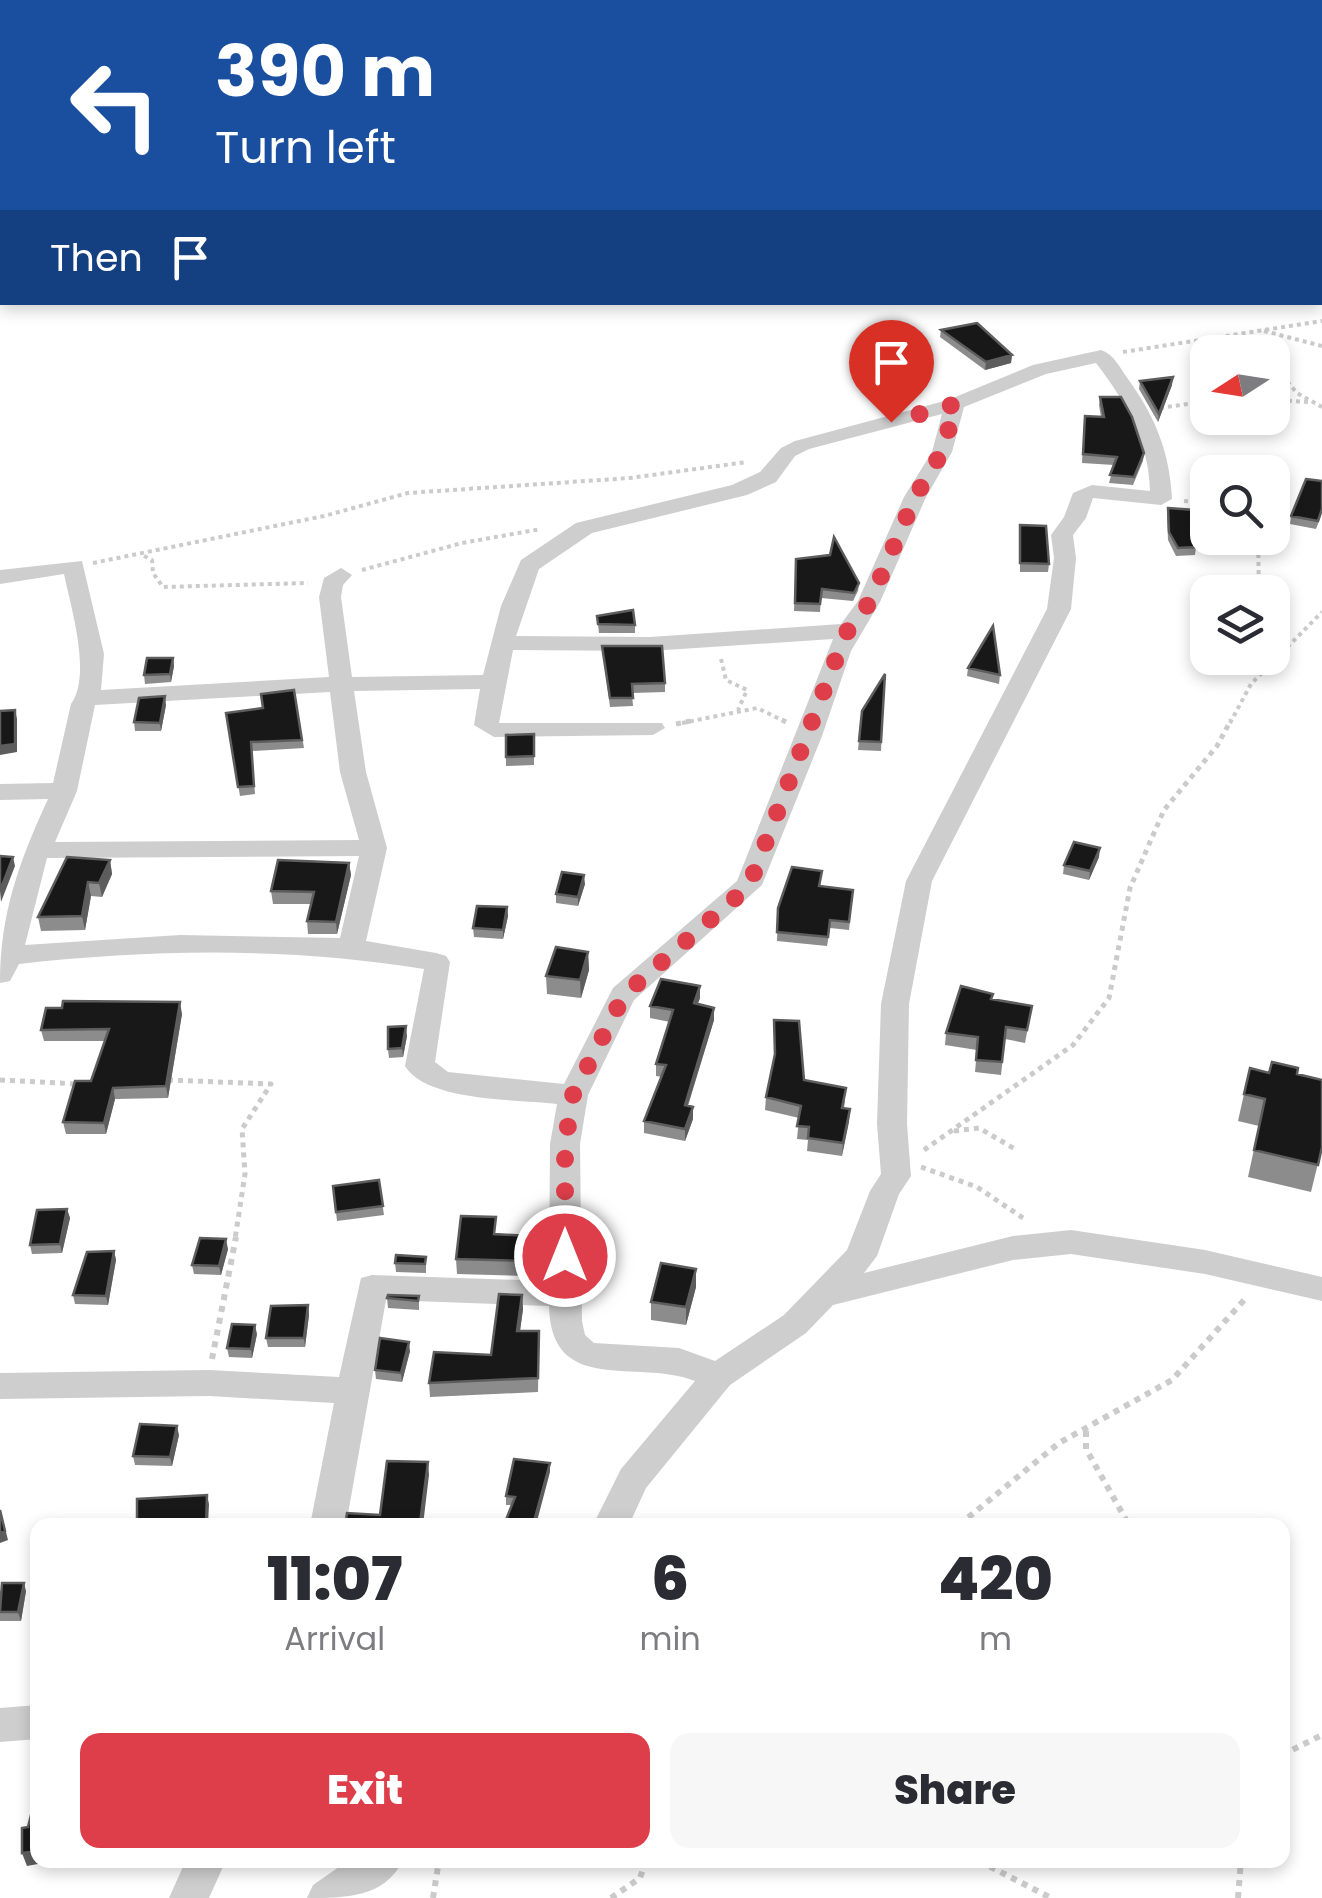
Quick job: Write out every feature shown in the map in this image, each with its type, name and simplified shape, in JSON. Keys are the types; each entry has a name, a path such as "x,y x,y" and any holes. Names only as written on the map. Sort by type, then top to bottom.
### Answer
{"street":[{"path":"614,1518 633,1479 718,1376 796,1324 861,1256 885,1191 902,1170 892,1124 895,1004 920,881 1059,609 1066,558 1062,535 1075,518 1084,493 1092,490 1160,500 1162,476 1146,420 1101,356 1040,369 956,404 788,452 768,477 739,490 584,528 527,569 502,644 486,724 494,730 653,728"},
{"path":"718,1376 679,1361 588,1355 575,1349 568,1336 564,1294 565,1144 573,1095 624,995 749,886 848,630 870,602 915,497 942,452 956,404"},
{"path":"0,577 74,566 92,654 88,698 83,704 64,791 37,850 4,965 136,944 268,943 350,948 436,962 420,1066 427,1075 441,1081 573,1095"},
{"path":"341,576 332,583 330,597 340,684 353,772 374,848 350,948"},
{"path":"502,644 622,645 848,630"},
{"path":"88,698 340,684 493,682"},
{"path":"0,792 64,791"},
{"path":"37,850 374,848"},
{"path":"828,1294 1012,1248 1071,1242 1173,1257 1322,1289"},
{"path":"329,1518 372,1287 564,1294"},
{"path":"0,1386 210,1383 351,1391"},
{"path":"0,1725 30,1723"},
{"path":"189,1898 202,1868"},
{"path":"327,1898 371,1868"}],"path":[{"path":"1238,335 1322,321"},
{"path":"1261,330 1322,346"},
{"path":"1101,356 1190,343"},
{"path":"1290,384 1322,406"},
{"path":"1290,401 1312,402"},
{"path":"1146,420 1164,405 1190,403"},
{"path":"74,566 324,516 408,493 630,478 736,460 756,463 788,452"},
{"path":"142,554 152,560 153,572 164,587 299,585 462,543 550,528"},
{"path":"902,1170 1072,1044 1109,998 1122,946 1130,888 1164,810 1217,746 1251,684 1322,612"},
{"path":"716,639 726,680 747,690 738,710"},
{"path":"745,694 756,708 810,736"},
{"path":"653,728 756,708"},
{"path":"0,1080 84,1084"},
{"path":"156,1080 272,1084 244,1124 238,1148 245,1170 230,1267 220,1293 210,1383"},
{"path":"951,1131 979,1128 1015,1149"},
{"path":"902,1170 950,1174 988,1191 1023,1216 1049,1244"},
{"path":"968,1518 1060,1444 1172,1380 1265,1278"},
{"path":"1086,1431 1086,1449 1124,1518"},
{"path":"1290,1750 1322,1735"},
{"path":"433,1898 438,1868"},
{"path":"612,1898 640,1878 643,1868"},
{"path":"997,1868 1051,1898"},
{"path":"1238,1898 1240,1868"}],"building":[{"path":"977,323 1012,355 986,362 941,330"},
{"path":"1173,377 1159,414 1140,381"},
{"path":"1100,397 1121,397 1132,417 1144,453 1134,477 1110,475 1117,457 1083,454 1085,416 1104,417"},
{"path":"1306,479 1322,481 1318,521 1291,516"},
{"path":"1168,508 1190,510 1190,547 1178,548 1169,532"},
{"path":"1020,525 1046,526 1049,564 1020,563"},
{"path":"834,537 859,583 854,593 822,589 820,604 795,603 796,559 830,555"},
{"path":"633,610 635,625 598,624 597,616"},
{"path":"993,626 1000,675 968,668"},
{"path":"602,646 662,646 665,683 632,684 633,698 610,698"},
{"path":"147,658 173,658 170,674 144,675"},
{"path":"885,674 881,742 859,741 862,711"},
{"path":"294,690 302,740 251,742 254,786 238,787 226,713 263,708 261,694"},
{"path":"165,696 160,723 134,722 139,698"},
{"path":"15,710 15,744 0,746 0,711"},
{"path":"534,734 534,756 506,757 506,735"},
{"path":"1074,842 1100,848 1090,871 1064,865"},
{"path":"0,856 13,857 0,891"},
{"path":"67,857 110,860 99,883 88,882 82,916 38,917"},
{"path":"278,860 349,863 336,922 307,921 314,892 271,891"},
{"path":"792,867 822,871 819,886 853,890 849,922 830,920 828,937 777,932 778,908"},
{"path":"562,872 584,875 578,897 556,894"},
{"path":"477,906 507,907 503,930 473,928"},
{"path":"556,947 588,952 580,980 546,976"},
{"path":"661,979 700,986 694,1003 714,1008 685,1105 693,1107 685,1129 644,1121 666,1065 656,1064 673,1010 650,1006"},
{"path":"961,986 993,994 991,999 1032,1006 1027,1030 1006,1027 1002,1062 976,1060 978,1037 946,1033"},
{"path":"63,1001 180,1002 166,1086 113,1088 104,1123 63,1122 75,1081 91,1081 109,1029 41,1030 46,1008 62,1008"},
{"path":"774,1020 799,1021 804,1080 846,1088 842,1108 850,1109 843,1143 808,1138 809,1127 797,1126 801,1106 766,1097 775,1054"},
{"path":"406,1026 402,1048 388,1049 388,1027"},
{"path":"1272,1062 1298,1068 1297,1074 1322,1080 1322,1147 1318,1165 1254,1150 1265,1099 1244,1094 1250,1068 1269,1073"},
{"path":"379,1180 383,1206 336,1212 333,1186"},
{"path":"67,1209 60,1244 30,1245 37,1210"},
{"path":"461,1216 496,1217 494,1234 529,1236 526,1261 456,1259"},
{"path":"200,1238 226,1239 219,1266 192,1265"},
{"path":"114,1251 106,1296 73,1295 87,1252"},
{"path":"396,1255 426,1257 425,1264 395,1263"},
{"path":"661,1263 696,1269 686,1307 651,1302"},
{"path":"499,1294 522,1295 517,1331 539,1331 538,1378 429,1383 434,1352 491,1355"},
{"path":"419,1296 418,1301 387,1298"},
{"path":"308,1305 304,1338 266,1338 271,1306"},
{"path":"232,1324 255,1325 251,1349 227,1348"},
{"path":"380,1338 409,1342 401,1373 375,1370"},
{"path":"140,1424 177,1426 170,1457 133,1456"},
{"path":"514,1459 550,1463 535,1518 507,1518 515,1497 506,1496"},
{"path":"387,1461 428,1462 421,1518 346,1518 347,1513 380,1515"},
{"path":"207,1495 206,1518 137,1518 137,1499"},
{"path":"2,1583 24,1583 18,1612 0,1612"},
{"path":"30,1819 30,1852 22,1853 22,1828 28,1827"}],"route":[{"path":"565,1256 565,1144 573,1095 624,995 749,886 848,630 870,602 915,497 942,452 956,404 891,422"}]}
